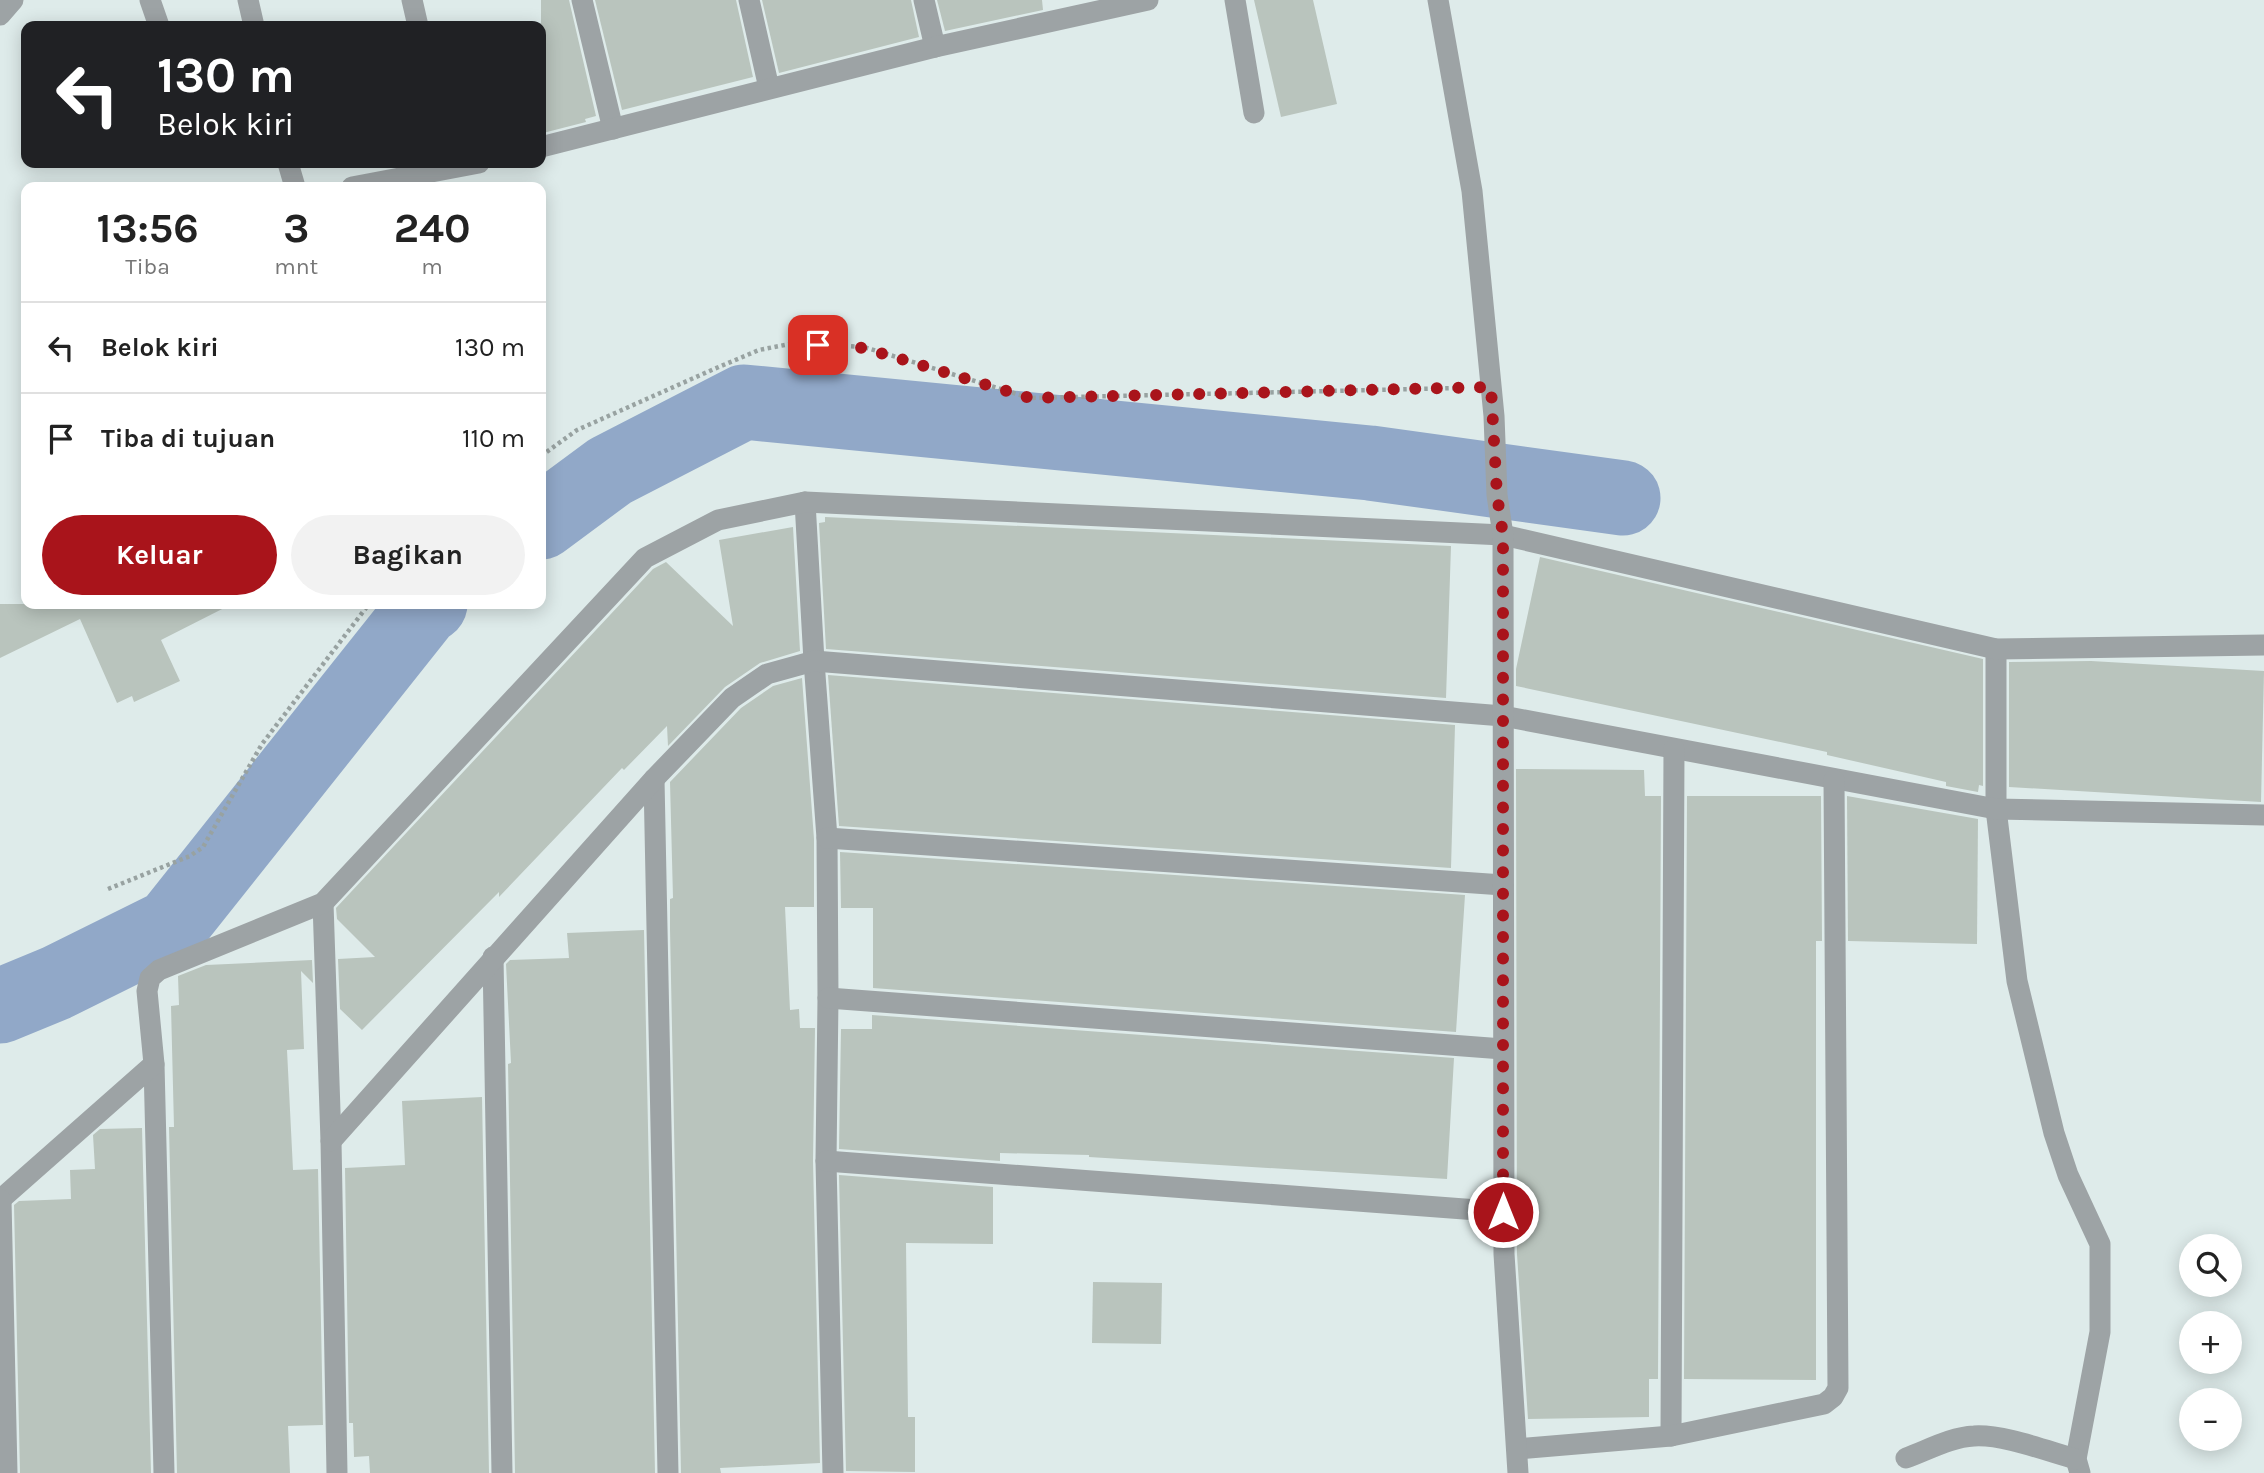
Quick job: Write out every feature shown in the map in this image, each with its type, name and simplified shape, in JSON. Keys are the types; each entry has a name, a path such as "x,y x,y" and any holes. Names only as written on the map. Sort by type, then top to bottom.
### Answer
{"street":[{"path":"0,15 13,0"},
{"path":"150,0 157,21"},
{"path":"248,0 253,21"},
{"path":"412,0 417,21"},
{"path":"582,0 613,129"},
{"path":"749,0 769,88"},
{"path":"924,0 936,47"},
{"path":"546,146 1091,6 1148,0"},
{"path":"1236,0 1254,113"},
{"path":"1437,0 1472,191 1494,416 1497,495 1503,535 1503,1212 1518,1473"},
{"path":"375,182 440,168"},
{"path":"805,502 827,838 826,1161 833,1473"},
{"path":"164,1473 154,1064 147,991 150,978 159,970 323,903 645,558 718,520 805,502 1503,535 1996,649 2264,645"},
{"path":"1906,1458 1960,1438 1989,1436 2078,1466 2100,1332 2100,1244 2068,1175 2054,1133 2020,993 1996,809 1996,649"},
{"path":"331,1141 654,779 732,698 767,674 814,661 1503,716 1996,809 2264,814"},
{"path":"1671,1436 1674,750"},
{"path":"654,779 668,1473"},
{"path":"1517,1449 1671,1436 1824,1404 1833,1397 1838,1388 1834,780"},
{"path":"827,838 1503,886"},
{"path":"323,903 331,1141 337,1473"},
{"path":"493,957 502,1473"},
{"path":"828,998 1503,1049"},
{"path":"7,1473 1,1200 154,1064"},
{"path":"826,1161 1503,1212"}],"path":[{"path":"546,452 578,430 713,369 759,350 795,343 864,348 1030,398 1491,387"},
{"path":"108,889 190,856 203,847 262,744 365,609"}],"building":[{"path":"541,0 569,0 596,116 585,119 586,122 546,132 546,21 541,21"},
{"path":"595,0 736,0 753,77 622,110"},
{"path":"762,0 911,0 919,37 779,73"},
{"path":"937,0 1042,0 1043,10 945,31"},
{"path":"1254,0 1313,0 1337,104 1281,117"},
{"path":"825,517 1451,546 1446,698 826,649 819,523 825,522"},
{"path":"793,527 800,651 760,663 725,687 668,746 667,726 624,770 622,768 499,897 499,892 362,1030 340,1009 338,959 375,957 337,919 336,908 653,569 666,562 733,626 719,540"},
{"path":"1540,557 1983,659 1983,786 1979,785 1978,792 1946,786 1946,782 1827,755 1827,752 1516,686 1516,669"},
{"path":"0,604 21,604 21,609 222,609 161,640 180,681 134,702 132,696 117,703 80,619 0,658"},
{"path":"2091,661 2264,671 2261,802 2009,787 2009,662"},
{"path":"828,675 1455,725 1451,868 839,826"},
{"path":"802,678 814,839 814,907 785,907 790,1010 799,1009 800,1028 815,1028 813,1161 820,1463 720,1468 721,1473 681,1473 670,929 670,899 673,898 670,782 741,708 773,686"},
{"path":"1516,769 1644,770 1645,796 1661,796 1658,1379 1649,1379 1649,1417 1528,1419 1517,1254"},
{"path":"1687,796 1821,796 1822,941 1816,941 1816,1380 1684,1379"},
{"path":"1847,796 1978,819 1977,944 1848,941"},
{"path":"840,852 1465,895 1456,1032 873,988 873,908 841,908"},
{"path":"644,930 655,1473 515,1473 508,1064 511,1063 506,964 510,960 569,958 567,933"},
{"path":"312,960 313,983 301,971 304,1049 287,1050 293,1170 318,1169 323,1425 288,1426 290,1473 177,1473 169,1127 174,1127 171,1006 179,1005 178,976 206,965"},
{"path":"872,1015 1454,1058 1447,1179 1089,1155 1000,1153 1000,1161 839,1149 841,1029 872,1029"},
{"path":"482,1097 489,1473 370,1473 369,1456 354,1457 353,1423 349,1423 345,1168 405,1165 402,1101"},
{"path":"142,1128 151,1473 20,1473 14,1205 19,1201 71,1199 70,1170 95,1169 93,1135 100,1129"},
{"path":"839,1175 993,1187 993,1244 906,1243 908,1417 915,1417 915,1472 846,1471"},
{"path":"1093,1282 1162,1283 1161,1344 1092,1343"}],"waterway":[{"path":"546,518 610,471 744,402 1370,463 1623,498"},
{"path":"0,1006 56,983 171,926 423,609"}],"route":[{"path":"818,345 864,348 1030,398 1491,387 1497,495 1503,535 1503,1212"}]}
